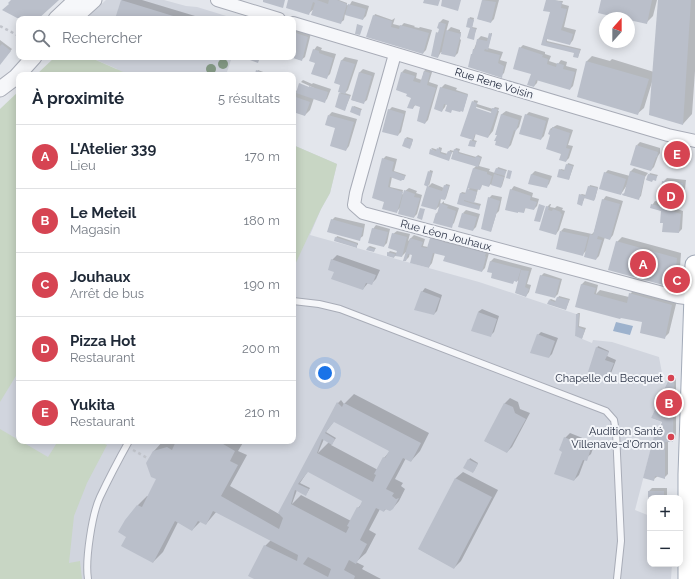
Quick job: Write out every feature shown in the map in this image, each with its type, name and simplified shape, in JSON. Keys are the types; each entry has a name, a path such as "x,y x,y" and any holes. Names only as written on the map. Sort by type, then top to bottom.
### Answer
{"main road":[{"path":"688,579 692,552 688,474 695,264"}],"street":[{"path":"59,16 76,0"},
{"path":"76,16 94,0"},
{"path":"217,0 269,16"},
{"name":"Rue Rene Voisin","path":"296,24 578,109 668,135 695,141"},
{"name":"Rue Léon Jouhaux","path":"395,54 356,193 354,205 363,213 670,295 693,299"},
{"path":"0,88 8,73 19,60"},
{"path":"21,72 31,60"},
{"path":"0,88 16,78"}],"lane":[{"path":"296,301 319,304 340,309 606,411 614,420 616,432 621,541 617,579"},
{"path":"88,579 86,572 87,555 100,498 127,444"}],"path":[{"path":"0,26 16,34"},
{"path":"127,444 149,459"}],"shaded area":[{"path":"106,0 164,0 186,6 197,7 226,16 89,16"},
{"path":"96,60 231,60 227,72 116,72 117,69"},
{"path":"296,146 337,164 330,193 321,209 310,235 479,282 576,314 575,336 592,343 593,340 612,342 659,357 662,380 668,381 651,418 661,422 654,437 635,510 647,515 647,567 672,567 671,579 0,579 0,292 16,262 16,444 296,444"}],"green space":[{"path":"52,60 96,60 123,72 39,72"},
{"path":"16,94 16,376 0,402 0,109"},
{"path":"296,146 337,164 330,193 296,263"},
{"path":"0,429 16,438 16,444 26,444 48,457 56,444 107,445 87,483 74,516 69,563 80,561 82,579 0,579"}],"water":[{"path":"616,322 633,326 630,335 613,331"}],"building":[{"path":"11,0 59,0 41,16 16,16 16,17 2,10 9,4 8,3"},
{"path":"121,0 173,16 116,16"},
{"path":"263,0 285,0 283,8 263,2"},
{"path":"288,0 317,0 328,4 329,0 337,0 347,4 341,24 311,15 315,3 313,2 309,15 286,8"},
{"path":"424,0 440,0 438,6 423,3"},
{"path":"442,0 461,0 458,11 441,6"},
{"path":"482,0 496,2 491,23 477,19"},
{"path":"546,0 562,2 561,8 567,9 561,30 573,34 570,45 547,39 546,42 580,50 578,58 573,57 574,53 541,45 550,12 543,11"},
{"path":"601,0 652,0 647,24 635,21 635,12 598,13"},
{"path":"658,0 691,0 683,125 649,115"},
{"path":"348,4 366,9 363,20 345,15"},
{"path":"373,15 392,21 391,27 399,29 400,25 429,33 423,54 366,37"},
{"path":"468,18 474,20 472,28 476,29 474,40 467,38 470,28 466,27"},
{"path":"439,22 446,24 438,58 431,56 436,32 438,33 439,29 437,28"},
{"path":"357,24 363,26 360,35 355,34"},
{"path":"446,30 461,34 455,57 441,54"},
{"path":"296,33 308,37 302,61 296,59"},
{"path":"489,33 492,34 488,50 485,49 484,51 500,55 498,63 504,66 502,78 468,67 477,39 487,41"},
{"path":"2,44 11,51 0,65 0,46"},
{"path":"519,47 543,55 542,57 548,59 547,64 556,67 557,63 564,65 563,69 575,72 570,90 536,80 534,87 527,85 531,74 513,69"},
{"path":"313,49 333,58 327,79 311,74 315,63 309,61"},
{"path":"250,60 259,60 258,63"},
{"path":"341,60 355,64 345,94 338,92 340,85 334,83"},
{"path":"586,61 649,79 638,115 577,97"},
{"path":"424,71 430,73 427,85 436,88 425,124 417,121 420,107 414,105 413,109 407,108 411,98 406,96 407,94 396,90 401,72 415,76 413,81 420,83"},
{"path":"359,72 372,76 364,104 351,100"},
{"path":"299,83 328,92 325,103 296,93"},
{"path":"440,87 468,95 463,112 452,110 451,113 445,111 447,105 444,104 442,112 434,109"},
{"path":"339,93 350,96 345,111 335,107"},
{"path":"296,97 310,102 305,116 296,113"},
{"path":"472,101 477,103 476,108 491,113 492,108 498,109 488,138 475,134 473,140 460,136"},
{"path":"352,106 361,110 360,116 350,112"},
{"path":"388,109 404,114 398,136 382,132"},
{"path":"501,114 519,120 508,149 495,145 496,141 494,141 497,135 495,135"},
{"path":"525,114 546,121 541,140 519,134"},
{"path":"328,115 354,122 346,151 330,146 335,128 325,125"},
{"path":"552,127 570,133 566,148 570,149 566,162 559,160 561,154 546,149 550,135 548,134 550,129 552,130"},
{"path":"405,138 413,140 410,149 402,146"},
{"path":"470,140 476,142 475,147 468,146"},
{"path":"668,143 680,147 686,154 685,160 664,154"},
{"path":"636,145 658,152 651,171 630,165"},
{"path":"437,148 441,150 440,153 446,155 448,151 452,152 449,161 429,154 430,149 436,151"},
{"path":"454,149 459,151 458,153 475,158 476,156 481,158 478,167 451,159"},
{"path":"382,158 394,162 392,171 405,176 404,180 401,181 390,177 388,187 403,192 397,213 382,209 384,202 372,198"},
{"path":"566,164 573,166 569,180 557,177 559,169 564,171"},
{"path":"473,168 487,172 487,174 492,176 489,187 482,185 480,190 468,189 477,192 474,203 464,201 480,206 479,210 457,204 460,193 465,194"},
{"path":"496,168 506,171 505,176 494,173"},
{"path":"508,170 512,171 510,179 506,178"},
{"path":"428,171 432,173 428,187 424,185"},
{"path":"630,171 645,176 639,200 622,195 623,193 624,194"},
{"path":"604,172 626,179 621,195 599,189"},
{"path":"494,174 504,177 501,188 491,185"},
{"path":"531,174 549,180 547,188 528,184"},
{"path":"648,174 657,176 656,181 653,180 652,182 646,180"},
{"path":"662,181 683,183 682,203 671,202 660,198"},
{"path":"444,185 449,186 445,200 440,199 436,210 421,206 427,186 442,191"},
{"path":"588,186 598,188 594,201 584,198 582,206 577,204 579,194 585,196"},
{"path":"510,189 531,196 530,200 537,202 534,210 525,208 524,213 518,213 505,210"},
{"path":"404,190 415,194 414,197 420,198 414,218 398,214"},
{"path":"488,197 500,201 491,232 481,229"},
{"path":"602,199 620,204 610,240 598,236 597,239 602,240 596,260 584,257 590,234 593,235"},
{"path":"440,203 448,206 447,208 456,211 452,228 433,223"},
{"path":"539,204 545,206 540,222 534,221"},
{"path":"651,204 671,209 671,211 681,214 679,233 662,232 663,223 660,223 661,211 650,208"},
{"path":"546,206 549,207 548,210 552,211 553,209 561,212 560,213 562,214 556,235 539,230"},
{"path":"420,208 425,209 422,220 417,218"},
{"path":"462,213 477,217 473,231 458,227"},
{"path":"331,219 363,228 360,241 327,232"},
{"path":"372,228 388,232 384,247 368,243"},
{"path":"560,231 588,237 583,256 556,249"},
{"path":"392,233 407,237 402,257 395,256 397,251 388,248"},
{"path":"335,237 357,244 357,248 334,241"},
{"path":"410,238 423,242 421,247 427,248 430,238 486,253 482,272 443,261 445,256 433,253 429,268 410,263 412,255 408,254 406,261 403,261"},
{"path":"616,241 677,258 674,288 608,270"},
{"path":"368,247 375,249 374,252 366,250"},
{"path":"387,252 395,254 394,258 387,256"},
{"path":"331,259 376,275 372,285 366,283 363,290 331,279 334,272 328,270"},
{"path":"490,261 521,269 517,282 514,281 513,284 491,278 492,273 487,272"},
{"path":"521,270 529,271 525,287 529,289 526,297 515,293"},
{"path":"540,275 560,280 555,298 535,293"},
{"path":"581,284 596,288 594,294 627,303 629,293 672,305 665,339 640,333 642,322 620,319 575,307"},
{"path":"421,291 440,298 434,315 414,310"},
{"path":"557,297 569,300 566,310 547,304 549,300 555,302"},
{"path":"478,312 497,319 491,337 471,331"},
{"path":"576,314 579,314 578,327 585,330 582,339 575,336"},
{"path":"537,334 555,341 549,358 530,353"},
{"path":"596,347 609,352 605,360 614,363 607,380 597,377 596,379 587,375"},
{"path":"668,375 674,376 673,442 665,442 665,479 655,476 654,481 643,478 654,436 656,438 662,422 651,418 668,381"},
{"path":"337,402 342,407 344,403 421,443 411,462 403,458 386,489 394,493 392,496 396,499 399,498 393,509 390,511 385,509 384,512 376,508 360,540 367,544 356,564 349,560 344,570 355,576 354,579 254,579 248,576 264,545 297,561 298,555 213,511 206,525 198,521 192,531 175,521 153,563 121,546 126,537 118,532 137,505 142,507 156,479 151,477 146,463 153,451 167,447 172,450 175,444 223,444 235,451 230,461 238,465 221,496 279,529 283,518 278,513","holes":["334,422 389,451 385,458 383,457 374,474 376,475 373,482 317,453 322,439 332,445 335,439 325,433","308,472 362,501 359,508 357,507 347,526 349,527 346,533 291,504 295,490 306,496 309,489 298,484","308,557 331,569 328,577 303,564"]},
{"path":"504,403 513,407 515,413 526,419 507,453 484,441"},
{"path":"564,437 591,448 587,461 583,460 574,481 554,474 562,452 559,450"},
{"path":"468,459 478,464 473,473 463,468"},
{"path":"455,478 492,497 454,569 418,549"},
{"path":"648,491 664,491 664,495 648,495"}],"place":[{"name":"Yukita","path":"677,154"},
{"name":"Pizza Hot","path":"671,196"},
{"name":"L'Atelier 339","path":"643,264"},
{"name":"Jouhaux","path":"677,280"},
{"name":"Chapelle du Becquet","path":"671,378"},
{"name":"Le Meteil","path":"669,403"},
{"name":"Audition Santé Villenave-d'Ornon","path":"671,437"}]}
